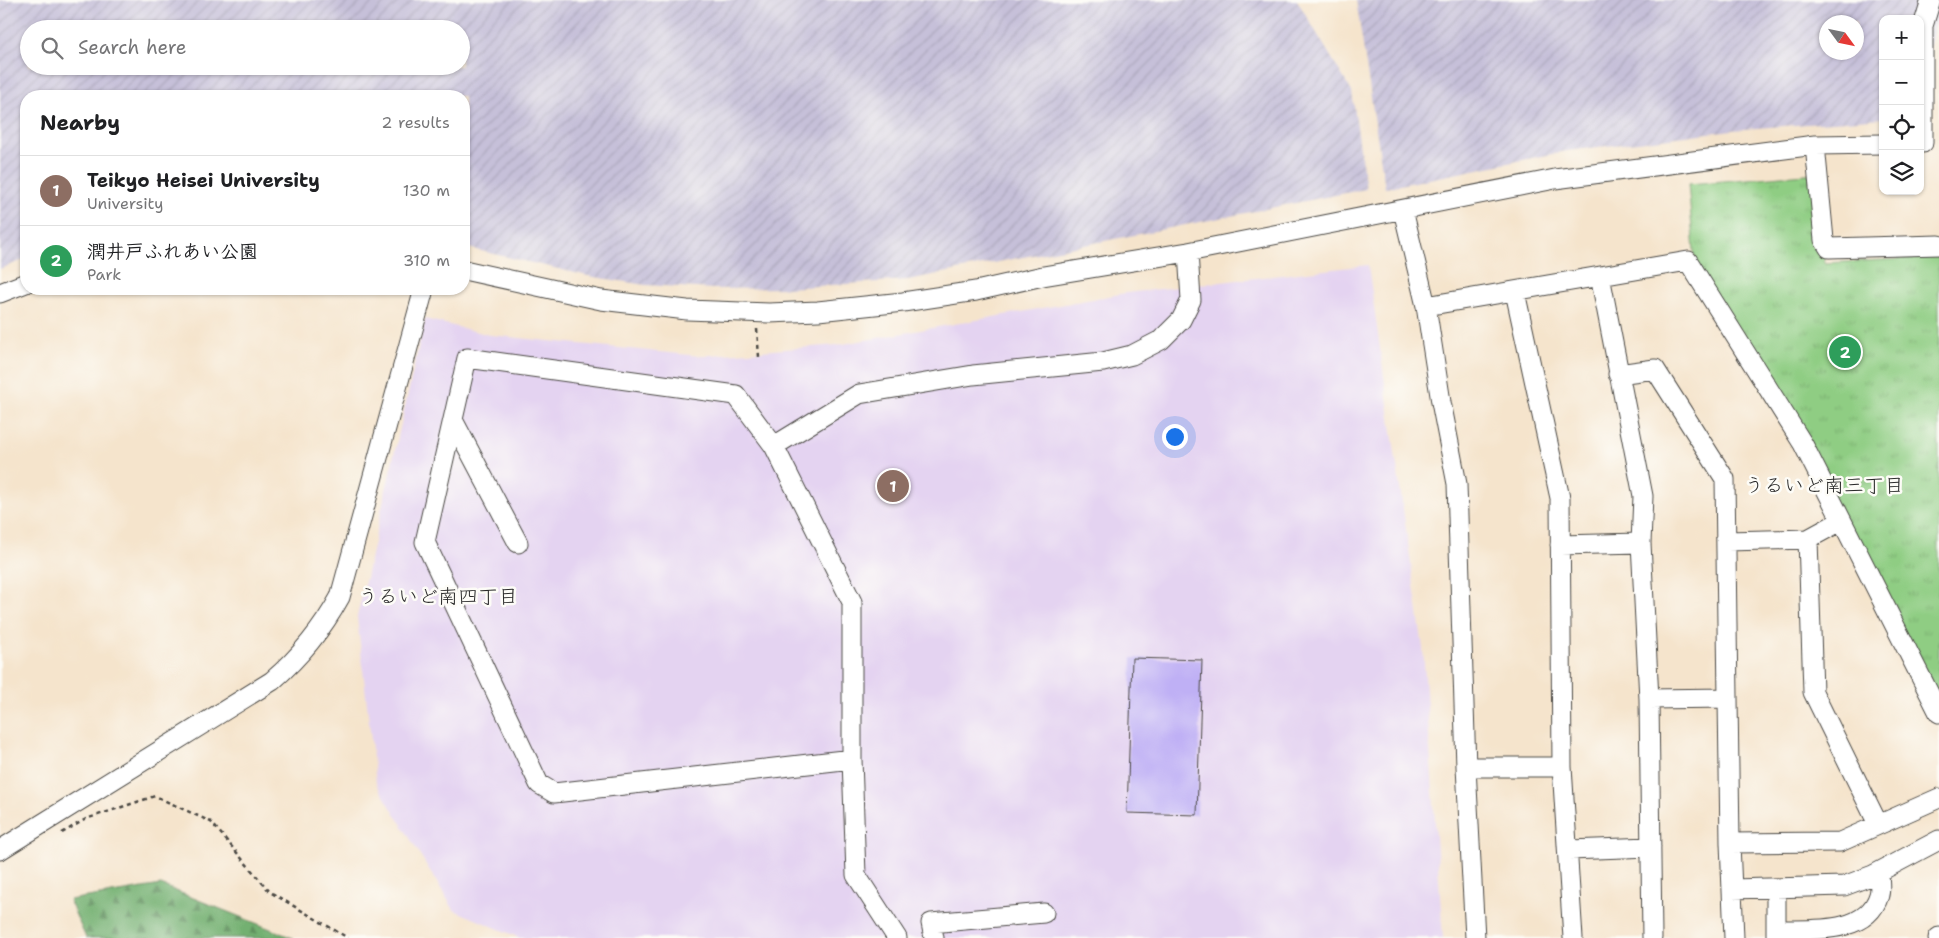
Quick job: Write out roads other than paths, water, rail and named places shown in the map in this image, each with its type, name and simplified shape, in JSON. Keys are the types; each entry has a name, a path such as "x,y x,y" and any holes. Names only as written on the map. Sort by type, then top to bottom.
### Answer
{"street":[{"path":"1927,142 1931,0"},
{"path":"470,271 601,300 687,310 818,311 903,302 976,291 1043,276 1188,252 1554,179 1815,145 1879,144"},
{"path":"1815,145 1824,240 1829,248 1939,245"},
{"path":"1403,210 1426,306 1441,402 1458,484 1466,767 1475,938"},
{"path":"774,446 859,394 973,375 1102,362 1132,354 1161,340 1182,320 1191,300 1188,252"},
{"path":"1426,306 1688,261 1803,444 1939,713"},
{"path":"1600,276 1643,496 1641,543 1649,699 1652,938"},
{"path":"0,293 20,285"},
{"path":"1514,292 1560,498 1562,767 1569,850 1573,938"},
{"path":"0,850 272,681 296,660 315,637 340,597 422,295"},
{"path":"852,759 554,793 539,784 425,542 467,358 736,395 774,446 852,602 852,759 856,874 897,938"},
{"path":"1618,374 1655,369 1725,478 1730,843 1734,938"},
{"path":"453,420 518,543"},
{"path":"1727,542 1808,538 1841,521"},
{"path":"1808,538 1813,692 1878,824"},
{"path":"1560,545 1641,543"},
{"path":"1649,699 1728,698"},
{"path":"1466,767 1562,767"},
{"path":"1730,843 1840,842 1939,798"},
{"path":"1732,889 1844,886 1880,872 1939,840"},
{"path":"1569,850 1651,847"},
{"path":"1776,888 1776,934 1841,928 1864,918 1879,895 1880,872"},
{"path":"934,938 932,923 1044,913"}],"place":[{"name":"潤井戸ふれあい公園","path":"1845,352"},
{"name":"Teikyo Heisei University","path":"893,486"}],"district":[{"name":"うるいど南三丁目","path":"1824,485"},
{"name":"うるいど南四丁目","path":"438,596"}]}
